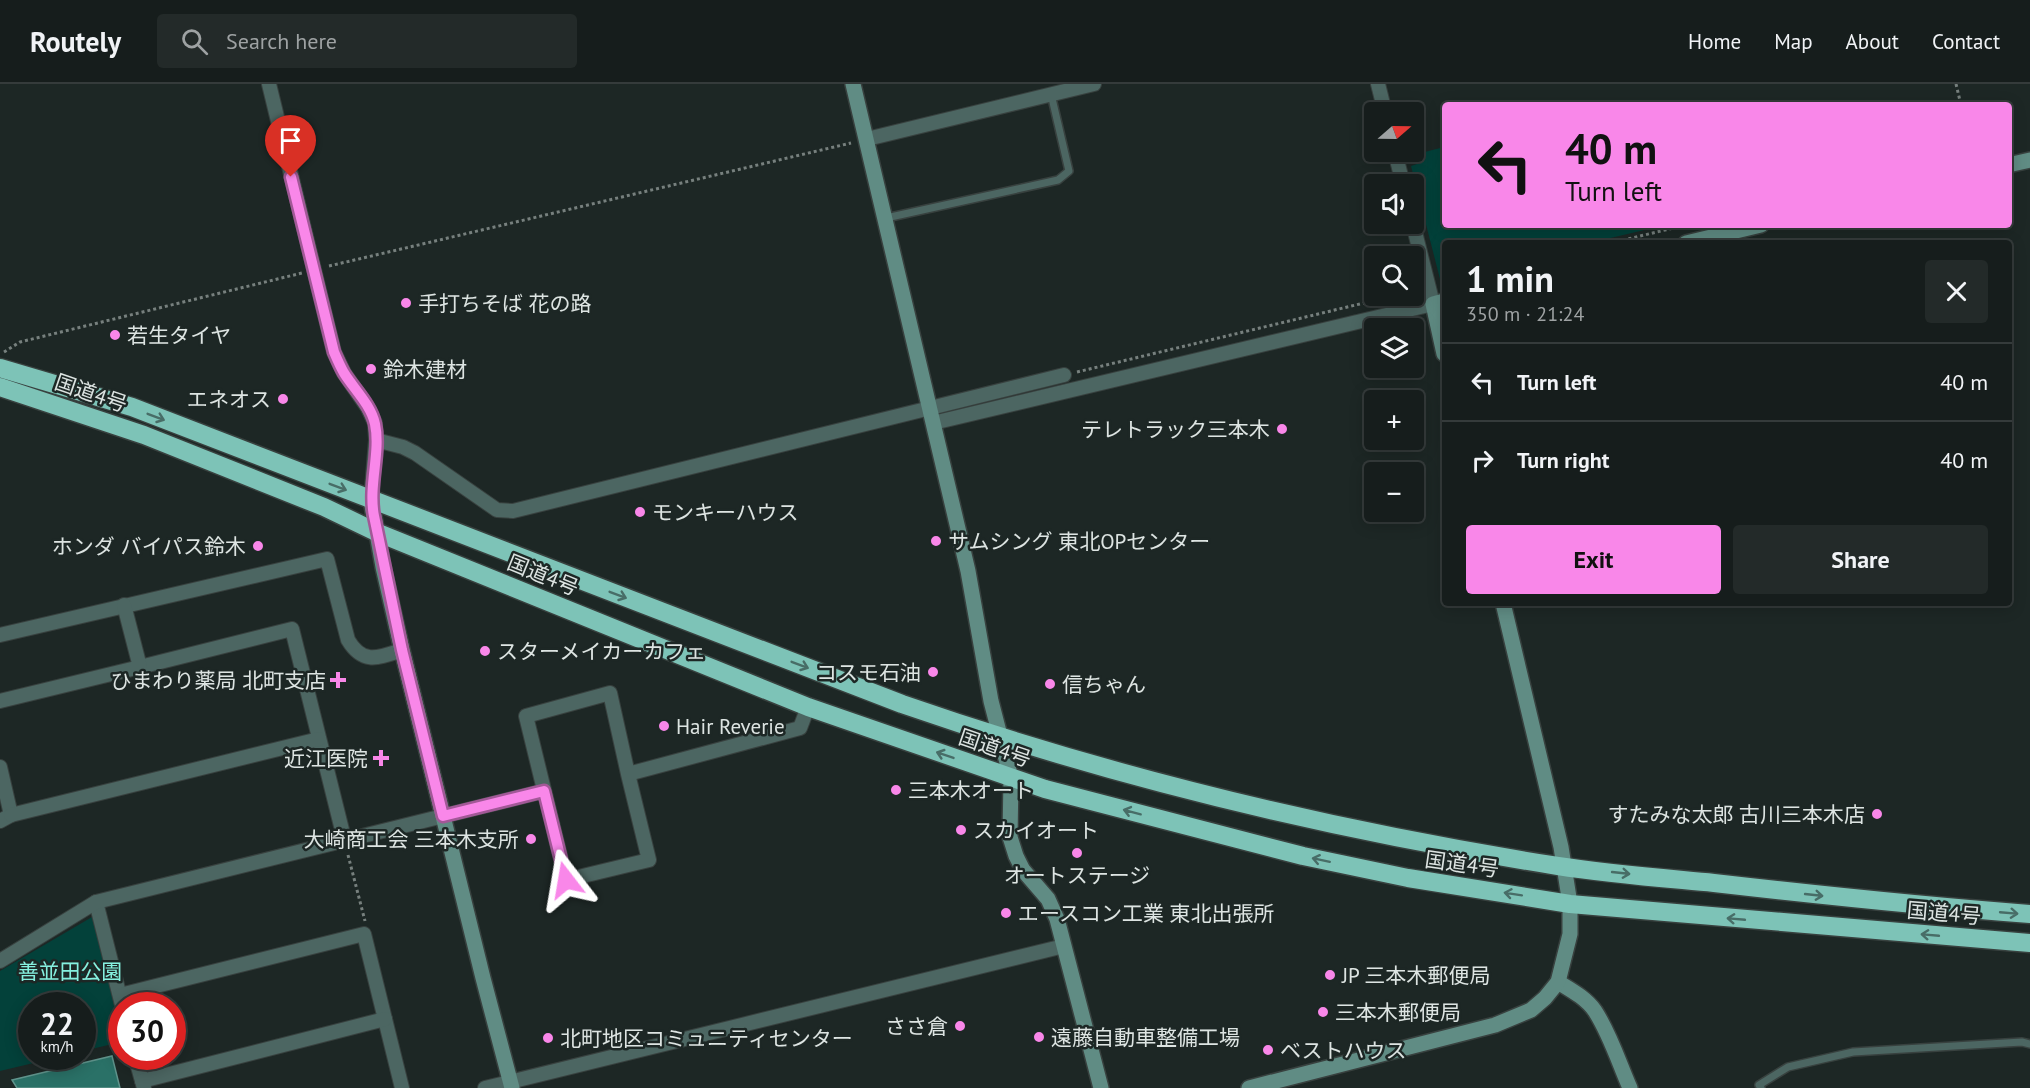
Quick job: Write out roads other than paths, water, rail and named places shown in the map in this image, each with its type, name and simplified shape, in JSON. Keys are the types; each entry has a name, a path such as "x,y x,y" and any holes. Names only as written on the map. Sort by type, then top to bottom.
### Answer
{"highway":[{"name":"国道4号","path":"0,368 132,407 902,704 1000,738 1274,812 1456,849 1562,867 1908,905 2030,915"},
{"name":"国道4号","path":"0,387 144,435 324,507 376,532 808,707 1011,778 1303,856 1408,878 1570,904 2030,943"}],"street":[{"path":"269,84 334,352 344,373 368,408 375,423 376,440 371,500 376,532 402,650 511,1085"},
{"path":"853,84 968,572 991,701 1011,778 1010,837 1023,870 1048,899 1057,919 1101,1088"},
{"path":"867,139 1094,84"},
{"path":"1378,84 1382,102"},
{"path":"2012,164 2030,160"},
{"path":"1698,240 1748,228"},
{"path":"1416,234 1439,303 1442,334"},
{"path":"376,440 403,447 415,453 497,510 513,511 1439,303"},
{"path":"931,416 1064,375"},
{"path":"0,635 327,559 348,640 353,648 364,657 376,658 402,650"},
{"path":"124,605 140,667"},
{"path":"1250,1088 1495,1025 1530,1010 1545,998 1558,982 1570,934 1570,904 1562,867 1561,847 1504,606"},
{"path":"0,701 292,629 345,842"},
{"path":"610,693 628,774 649,860 566,880 526,716 610,693"},
{"path":"628,774 800,728 808,707"},
{"path":"0,767 5,818 319,739"},
{"path":"0,961 96,902 544,791"},
{"path":"96,902 119,992"},
{"path":"150,992 364,934 402,1088"},
{"path":"485,1088 511,1085 1064,946"},
{"path":"1558,982 1581,997 1594,1010 1630,1088"},
{"path":"139,1070 143,1085 385,1019"}],"lane":[{"path":"886,218 1059,180 1069,171 1051,94"},
{"path":"1761,1088 1760,1085 1788,1068 1853,1052 2022,1042 2030,1044"}],"place":[{"name":"手打ちそば 花の路","path":"406,303"},
{"name":"若生タイヤ","path":"115,335"},
{"name":"鈴木建材","path":"371,369"},
{"name":"エネオス","path":"283,399"},
{"name":"テレトラック三本木","path":"1282,429"},
{"name":"モンキーハウス","path":"640,512"},
{"name":"サムシング 東北OPセンター","path":"936,541"},
{"name":"ホンダ バイパス鈴木","path":"258,546"},
{"name":"スターメイカーカフェ","path":"485,651"},
{"name":"コスモ石油","path":"933,672"},
{"name":"ひまわり薬局 北町支店","path":"338,680"},
{"name":"信ちゃん","path":"1050,684"},
{"name":"Hair Reverie","path":"664,726"},
{"name":"近江医院","path":"381,758"},
{"name":"三本木オート","path":"896,790"},
{"name":"すたみな太郎 古川三本木店","path":"1877,814"},
{"name":"スカイオート","path":"961,830"},
{"name":"大崎商工会 三本木支所","path":"531,839"},
{"name":"オートステージ","path":"1077,853"},
{"name":"エースコン工業 東北出張所","path":"1006,913"},
{"name":"JP 三本木郵便局","path":"1330,975"},
{"name":"三本木郵便局","path":"1323,1012"},
{"name":"ささ倉","path":"960,1026"},
{"name":"遠藤自動車整備工場","path":"1039,1037"},
{"name":"北町地区コミュニティセンター","path":"548,1038"},
{"name":"ベストハウス","path":"1268,1050"}],"park label":[{"name":"善並田公園","path":"70,971"}]}
